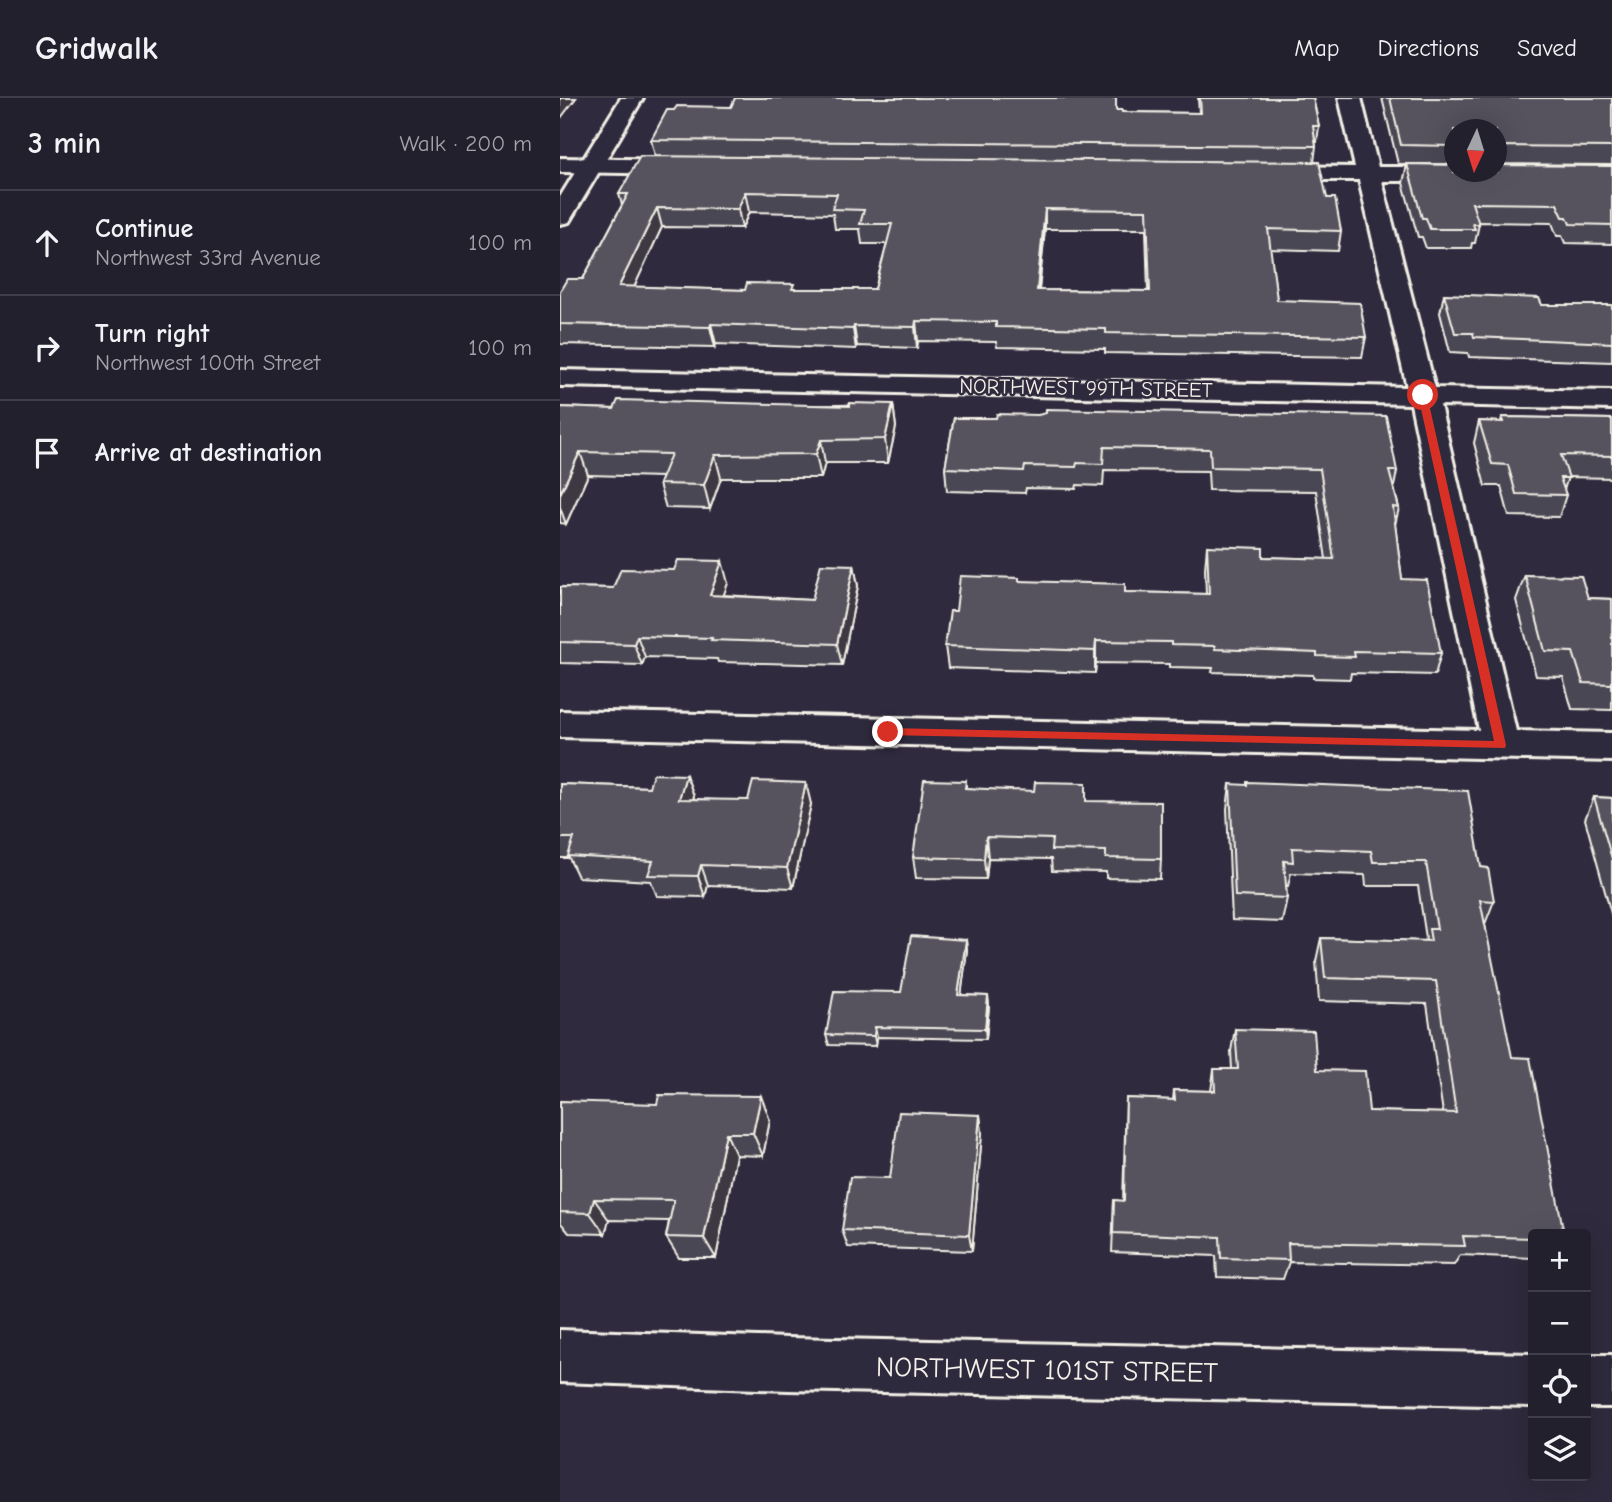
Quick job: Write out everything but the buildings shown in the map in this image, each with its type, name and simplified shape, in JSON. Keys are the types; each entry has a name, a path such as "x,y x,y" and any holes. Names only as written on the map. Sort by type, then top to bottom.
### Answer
{"street":[{"path":"560,217 632,98"},
{"path":"1350,98 1423,395 1501,745"},
{"path":"560,165 716,167"},
{"path":"1243,173 1444,174"},
{"name":"NORTHWEST 99TH STREET","path":"560,378 1612,400"},
{"path":"560,724 1612,747"},
{"name":"NORTHWEST 101ST STREET","path":"560,1356 1528,1380"},
{"path":"1591,1381 1612,1381"}],"route":[{"path":"888,732 1501,745 1423,395"}]}
